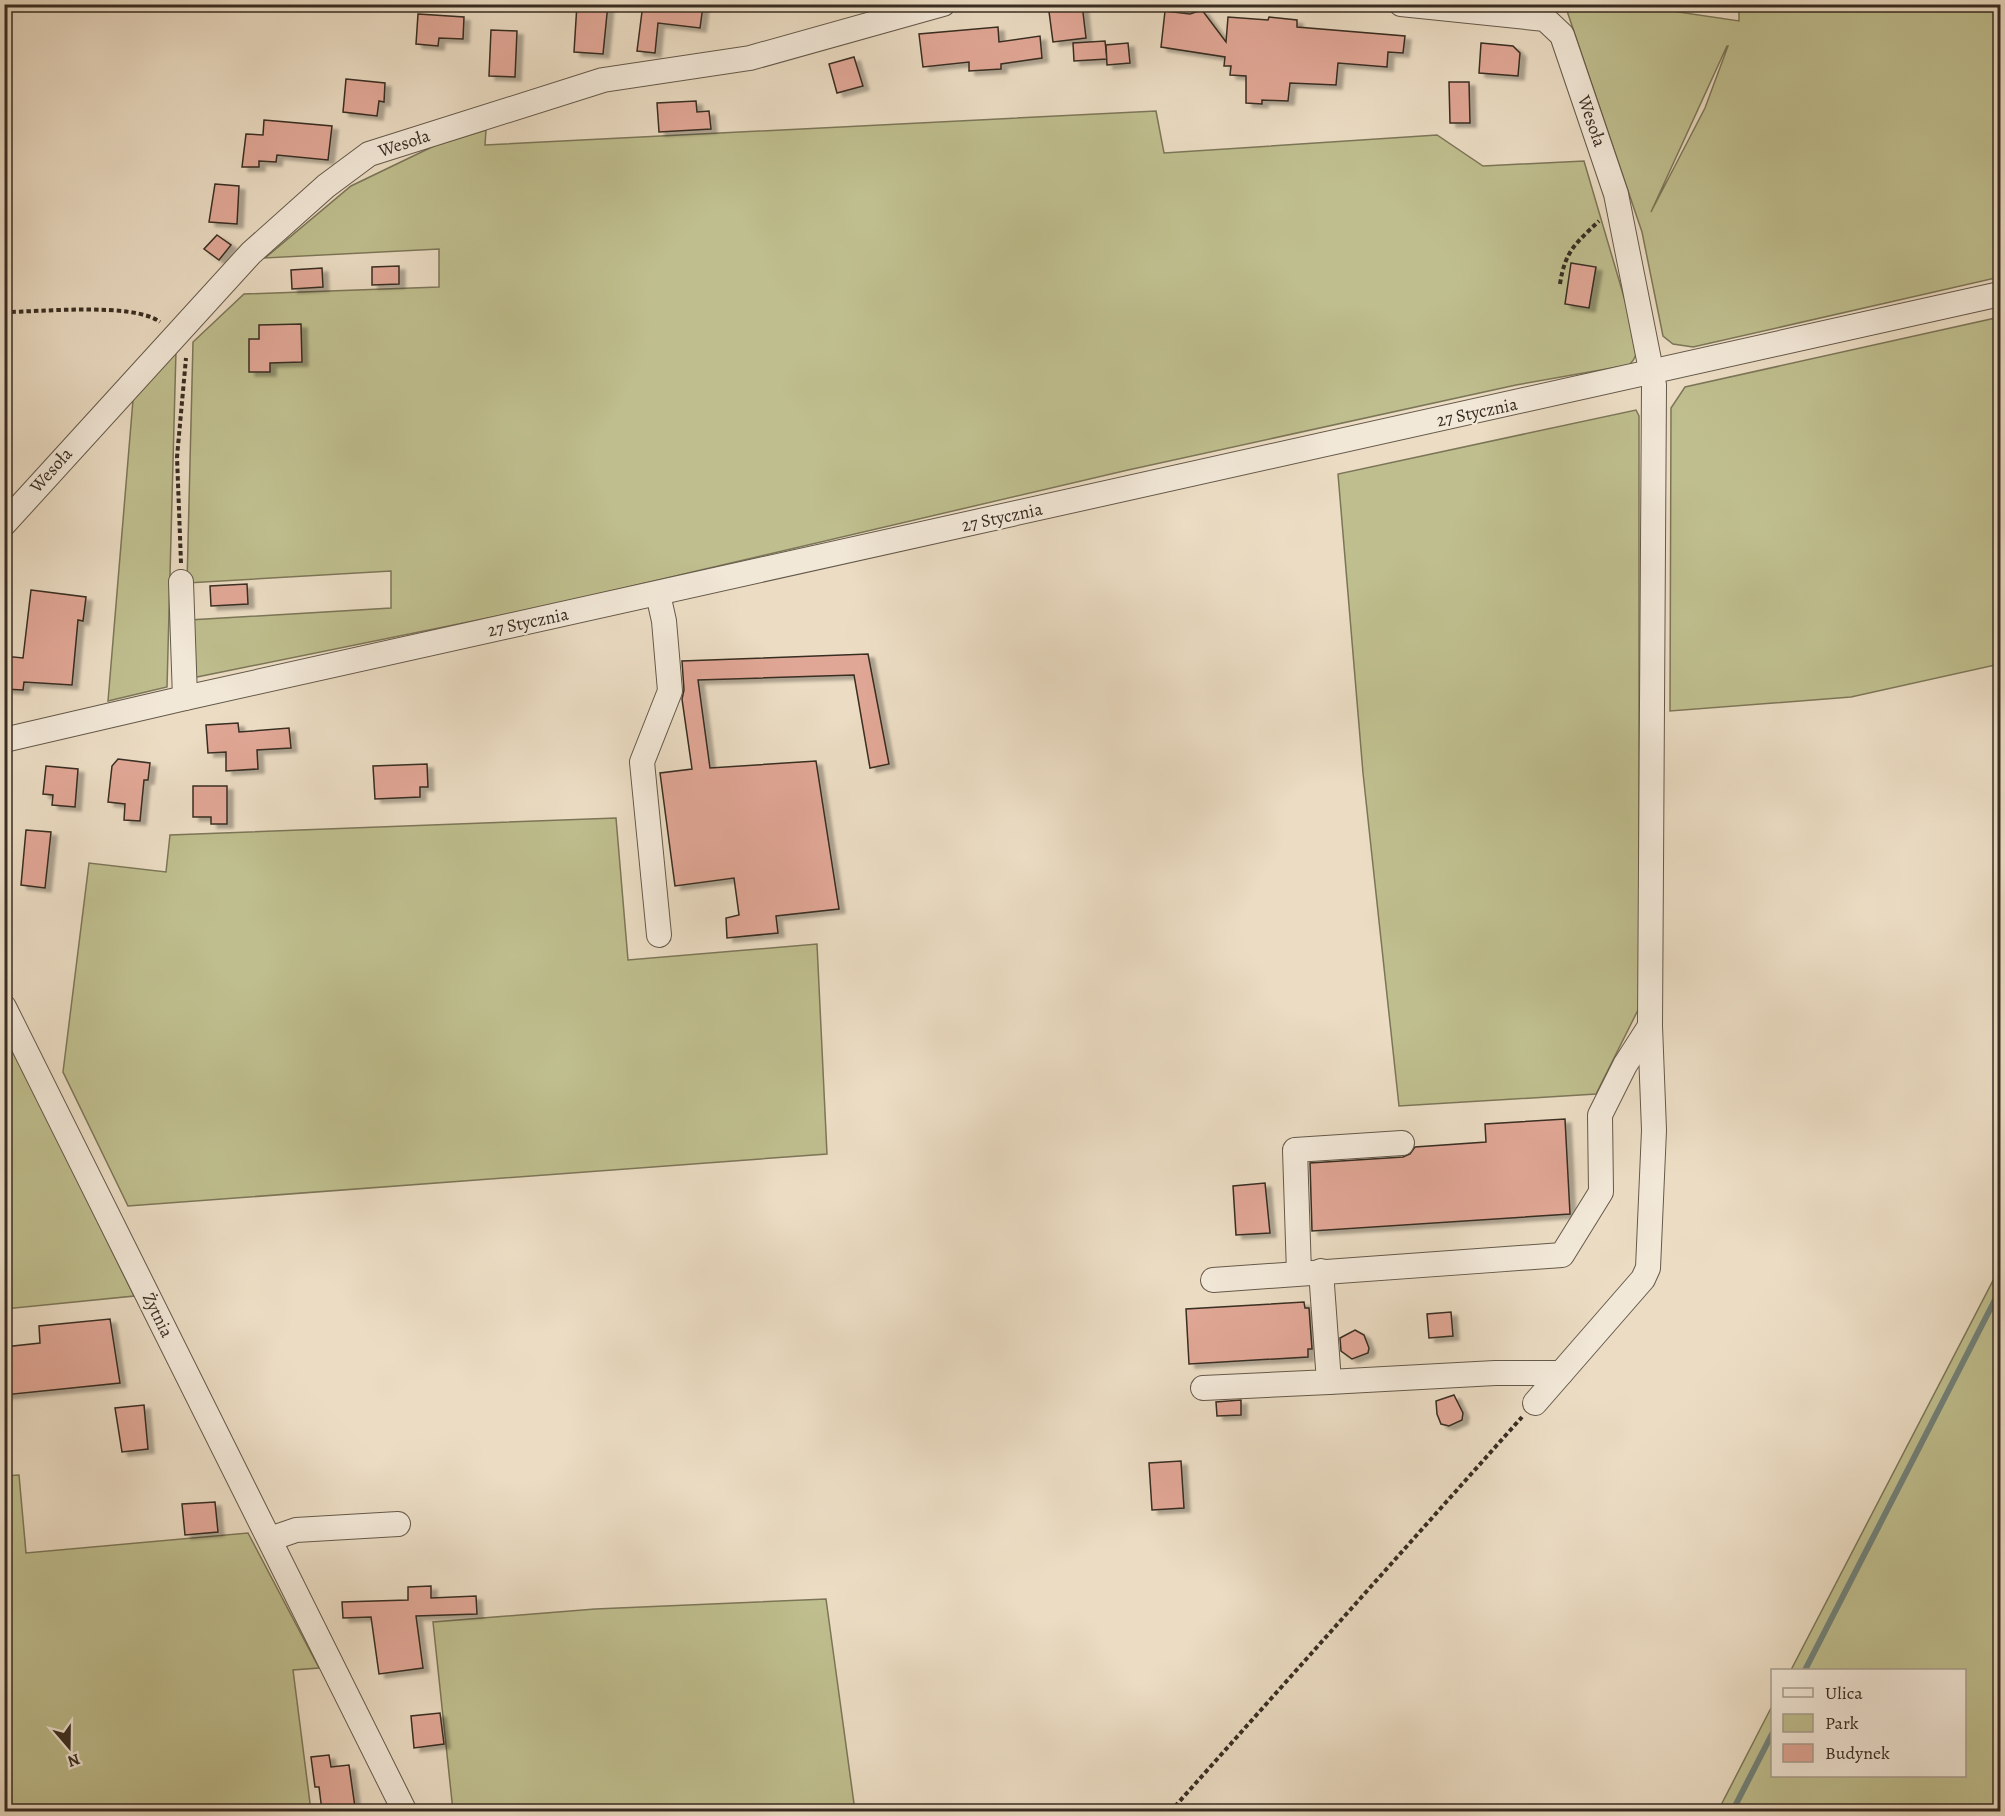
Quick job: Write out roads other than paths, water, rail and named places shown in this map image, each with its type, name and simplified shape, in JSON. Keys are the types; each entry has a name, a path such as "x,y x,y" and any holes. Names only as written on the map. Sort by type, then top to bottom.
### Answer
{"street":[{"name":"Wesoła","path":"4,524 251,253 326,186 369,154 603,80 750,58 900,10 943,4"},
{"name":"Wesoła","path":"1401,4 1546,12 1562,35 1620,207 1654,390 1650,1026 1654,1130 1648,1268 1643,1279 1534,1403"},
{"name":"27 Stycznia","path":"4,740 2001,294"},
{"path":"181,582 185,698"},
{"path":"658,594 664,621 670,691 642,762 659,935"},
{"name":"Żytnia","path":"4,1007 405,1812"},
{"path":"1213,1280 1562,1255 1601,1192 1600,1115 1625,1065 1650,1026"},
{"path":"1329,1382 1310,1272 1295,1150 1402,1143"},
{"path":"1203,1388 1495,1373 1561,1374"},
{"path":"270,1539 296,1530 398,1524"}],"waterway":[{"path":"1806,1669 2000,1290"},
{"path":"1732,1812 1771,1736"}]}
